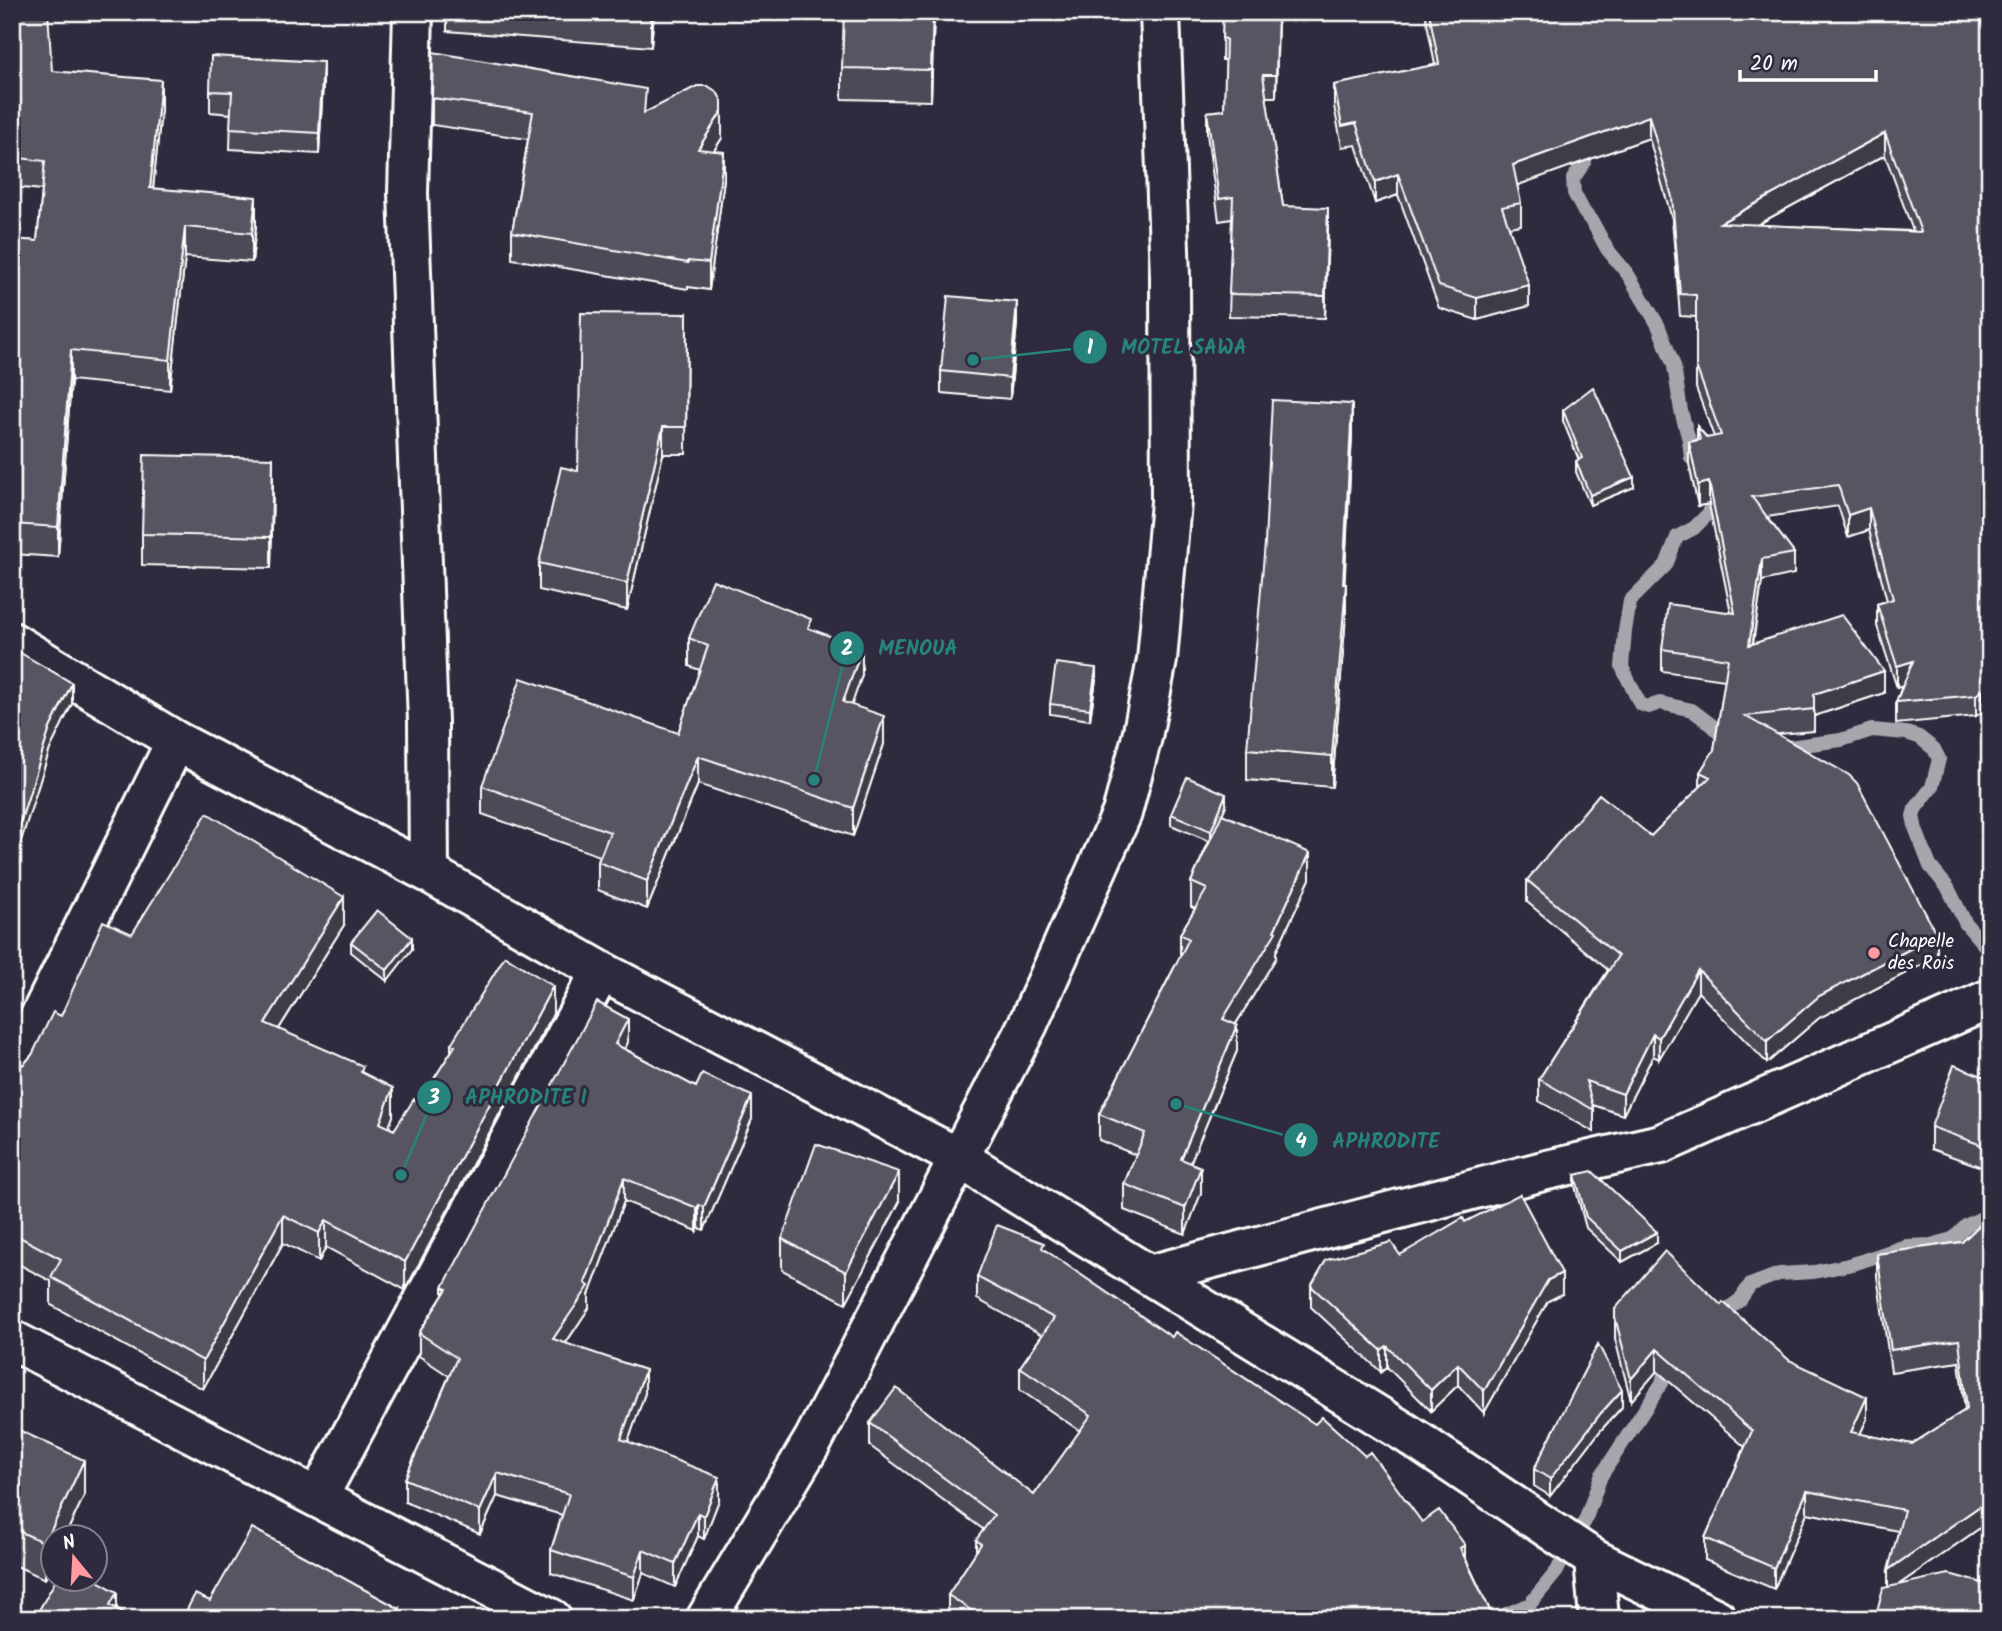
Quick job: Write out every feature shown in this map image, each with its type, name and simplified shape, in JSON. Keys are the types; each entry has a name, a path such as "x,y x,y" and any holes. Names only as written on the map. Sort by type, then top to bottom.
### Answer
{"street":[{"path":"413,12 408,193 428,722 429,873"},
{"path":"706,1619 814,1439 1028,1024 1122,813 1142,737 1157,660 1171,502 1170,276 1160,12"},
{"path":"12,642 176,741 429,873 600,971 959,1158 1406,1433 1577,1547 1713,1618"},
{"path":"12,1073 176,741"},
{"path":"318,1497 600,971"},
{"path":"1149,1275 1547,1170 1661,1144 1990,999"},
{"path":"12,1340 552,1619"},
{"path":"1577,1547 1599,1619"}],"building":[{"path":"12,12 48,12 52,71 161,80 150,188 256,197 252,233 185,227 170,360 71,350 58,527 12,524 12,239 37,241 45,161 12,157"},
{"path":"588,12 652,12 651,17"},
{"path":"844,12 933,12 931,70 842,68"},
{"path":"1223,12 1278,12 1276,75 1263,75 1283,206 1328,208 1325,296 1229,294 1233,197 1219,199 1207,112 1224,110 1226,39 1222,38"},
{"path":"1429,12 1980,12 1990,55 1990,720 1982,690 1976,695 1896,702 1913,661 1897,666 1877,604 1893,599 1869,508 1848,515 1838,485 1752,497 1794,553 1762,559 1749,645 1842,615 1884,671 1814,694 1814,709 1745,716 1849,775 1857,783 1937,935 1819,996 1767,1041 1698,970 1659,1038 1653,1034 1623,1094 1586,1081 1594,1110 1539,1079 1618,956 1527,880 1599,794 1651,836 1710,777 1700,772 1714,750 1728,659 1662,649 1668,604 1735,613 1709,482 1698,485 1689,442 1700,440 1697,426 1707,438 1721,435 1696,366 1696,295 1680,294 1672,197 1649,116 1513,165 1521,203 1502,207 1529,285 1477,298 1439,286 1398,174 1375,182 1356,123 1342,126 1334,85 1439,64","holes":["1885,133 1921,232 1720,223"]},
{"path":"433,52 646,89 644,113 697,86 708,86 717,92 722,101 722,111 698,149 724,152 709,263 688,263 512,232 533,112 432,98"},
{"path":"211,56 323,62 319,133 230,128 232,92 210,91"},
{"path":"948,296 1017,302 1010,378 941,371"},
{"path":"581,313 687,314 686,427 663,427 627,583 539,563 561,467 578,471"},
{"path":"1593,387 1634,477 1590,495 1576,461 1582,458 1563,410"},
{"path":"1272,400 1352,404 1343,584 1346,584 1332,756 1247,749 1265,543"},
{"path":"144,455 273,458 271,537 142,534"},
{"path":"713,580 811,619 808,628 862,648 843,702 884,716 853,808 698,756 647,881 598,862 610,832 482,786 521,678 678,733 708,646 689,638"},
{"path":"12,648 72,683 50,728 19,826 12,824"},
{"path":"1056,663 1096,668 1090,709 1050,704"},
{"path":"1187,777 1226,794 1211,831 1171,814"},
{"path":"207,813 344,897 265,1023 363,1066 361,1072 393,1088 380,1123 394,1130 414,1099 419,1102 455,1046 451,1044 505,956 553,986 405,1262 326,1220 319,1233 283,1215 203,1361 51,1277 61,1259 12,1233 12,1067 24,1064 32,1055 53,1012 61,1016 103,921 132,934"},
{"path":"1222,814 1310,853 1274,931 1276,932 1223,1019 1237,1025 1181,1159 1201,1167 1185,1208 1124,1184 1145,1133 1099,1114 1189,939 1180,934 1207,889 1191,882"},
{"path":"377,910 412,938 387,970 351,942"},
{"path":"597,1002 628,1019 615,1044 696,1087 702,1074 752,1096 704,1207 699,1205 697,1208 624,1178 585,1283 589,1286 553,1339 645,1370 621,1439 719,1477 704,1516 698,1513 675,1564 643,1550 634,1577 551,1550 569,1494 497,1473 480,1511 405,1479 457,1358 419,1333 447,1289 443,1287"},
{"path":"1954,1065 1990,1079 1990,1148 1931,1127"},
{"path":"816,1144 899,1172 846,1272 782,1239"},
{"path":"1592,1171 1657,1232 1622,1251 1586,1217 1575,1175"},
{"path":"1520,1194 1562,1273 1548,1280 1484,1391 1458,1364 1431,1390 1387,1346 1381,1350 1311,1286 1326,1260 1391,1242 1400,1255 1463,1218 1465,1222"},
{"path":"1990,1215 1990,1499 1888,1570 1904,1510 1807,1491 1774,1568 1705,1538 1752,1431 1657,1349 1631,1379 1615,1309 1665,1251 1721,1305 1723,1302 1789,1360 1867,1397 1851,1432 1912,1444 1967,1409 1959,1340 1891,1350 1877,1254 1962,1242"},
{"path":"997,1225 1044,1243 1042,1248 1172,1337 1175,1332 1315,1424 1322,1417 1365,1456 1370,1452 1422,1522 1439,1510 1465,1545 1460,1548 1494,1619 966,1619 972,1611 948,1595 981,1544 976,1540 994,1515 870,1423 896,1388 1034,1495 1091,1415 1020,1367 1054,1318 977,1277"},
{"path":"1598,1344 1622,1390 1550,1479 1534,1469"},
{"path":"12,1427 84,1460 55,1522 38,1522 38,1540 12,1528"},
{"path":"252,1528 400,1609 394,1619 182,1619 195,1594 210,1601"},
{"path":"1949,1574 1990,1585 1990,1619 1875,1619 1883,1588"},
{"path":"108,1587 117,1592 110,1605 136,1619 34,1619 49,1592 108,1592"}],"waterway":[{"path":"1587,142 1585,161 1573,179 1574,193 1607,249 1627,273 1658,325 1674,366 1691,458"},
{"path":"1704,496 1710,501 1710,512 1694,528 1677,537 1666,565 1630,601 1622,667 1640,704 1648,707 1660,703 1692,710 1713,726 1728,744"},
{"path":"1781,748 1841,740 1872,730 1906,733 1919,737 1934,749 1939,759 1932,787 1915,809 1913,816 1916,830 1930,866 1948,888 1966,924 1990,952"},
{"path":"1717,1319 1740,1300 1750,1285 1779,1274 1814,1272 1853,1264 1906,1246 1931,1245 1946,1241 1954,1238 1967,1225 1990,1214"},
{"path":"1495,1619 1530,1604 1557,1571 1585,1521 1601,1476 1662,1383 1664,1375 1678,1365"}],"place":[{"name":"MOTEL SAWA","path":"973,360"},
{"name":"MENOUA","path":"814,780"},
{"name":"Chapelle des Rois","path":"1874,953"},
{"name":"APHRODITE","path":"1176,1104"},
{"name":"APHRODITE I","path":"401,1175"}]}
